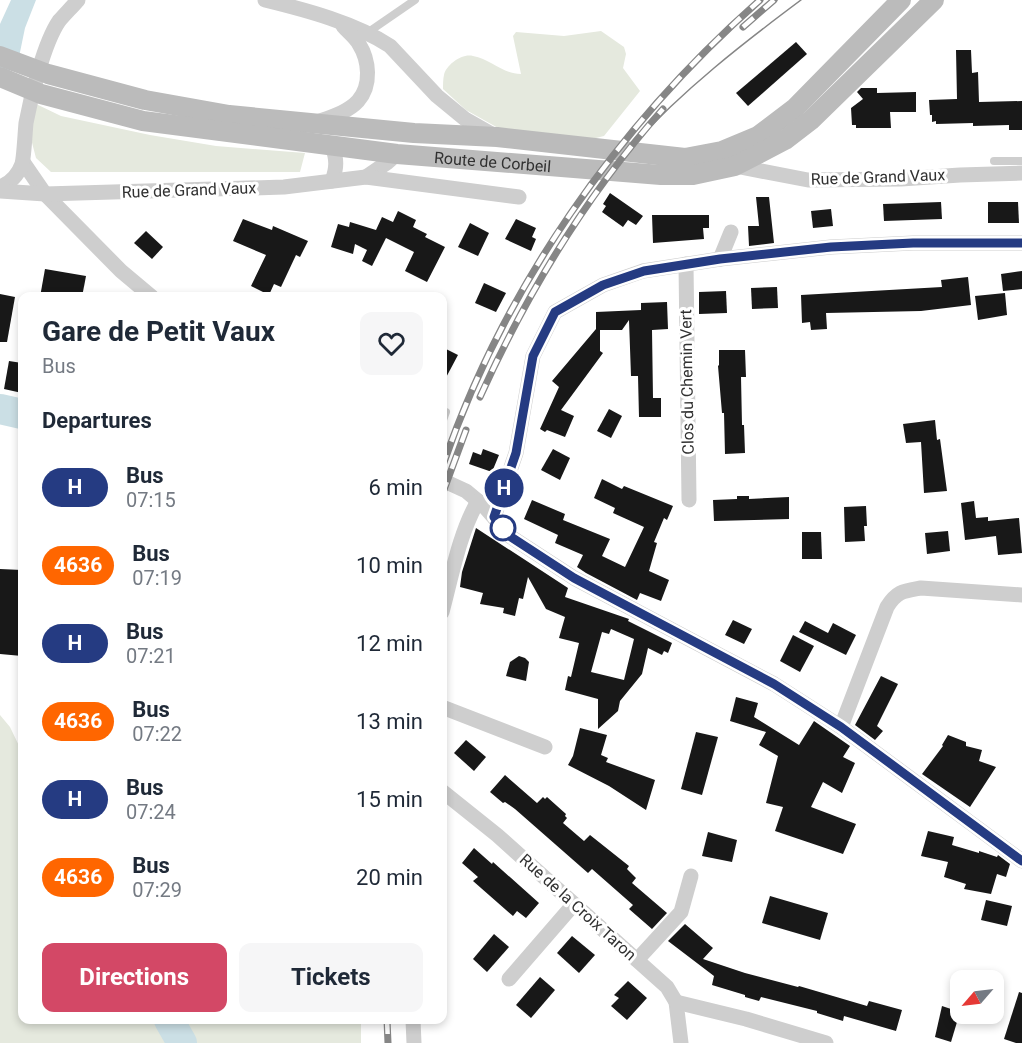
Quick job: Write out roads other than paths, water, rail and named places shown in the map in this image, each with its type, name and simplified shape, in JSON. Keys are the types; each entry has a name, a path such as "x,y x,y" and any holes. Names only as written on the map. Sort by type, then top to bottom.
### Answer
{"main road":[{"name":"Route de Corbeil","path":"0,56 48,74 146,100 219,113 414,133 497,137 685,158 722,151 758,136 795,108 901,0"},
{"name":"Route de Corbeil","path":"0,77 41,94 143,122 397,154 661,175 693,175 735,166 785,141 811,120 934,0"}],"street":[{"path":"0,189 15,176 23,162 23,143 30,99 59,22 78,0"},
{"path":"265,0 367,33 390,46 437,96 465,119 497,137"},
{"path":"315,123 339,114 359,101 368,82 367,63 358,44 341,24"},
{"path":"332,146 336,158 336,169 332,181"},
{"name":"Rue de Grand Vaux","path":"366,177 397,154"},
{"path":"23,162 45,194 121,271 146,292"},
{"name":"Rue de Grand Vaux","path":"735,166 808,180 830,181 1022,173"},
{"name":"Rue de Grand Vaux","path":"0,189 45,194 284,187 366,177 519,197"},
{"path":"720,259 731,232"},
{"path":"494,517 516,453 533,356 555,312 603,285 644,271 686,264 831,247 913,243 1022,243"},
{"name":"Clos du Chemin Vert","path":"686,264 689,500"},
{"path":"447,482 460,487 478,501 511,537 574,578 774,684 841,727 1022,861"},
{"path":"447,595 470,515 478,501"},
{"path":"841,727 887,607 895,595 921,588 1022,595"},
{"path":"447,709 545,747"},
{"name":"Rue de la Croix Taron","path":"447,795 497,835 667,987 676,1002"},
{"path":"637,960 681,912 691,876"},
{"path":"508,979 574,904"},
{"path":"681,1043 676,1002 746,1019 826,1043"},
{"path":"413,1024 414,1043"}],"lane":[{"path":"367,33 415,0"},
{"path":"994,161 1022,161"}],"waterway":[{"path":"0,409 18,413"},
{"path":"171,1024 182,1043"}],"tram line":[{"path":"753,18 777,0"},
{"path":"634,144 672,105 714,68 801,0"}],"railway":[{"path":"447,455 467,401 497,337 532,274 571,213 613,156 659,101 708,49 760,0"},
{"path":"743,27 774,0"},
{"path":"480,397 518,320 561,246 609,175 663,109"},
{"path":"447,481 466,430"},
{"path":"387,1024 388,1043"}]}
